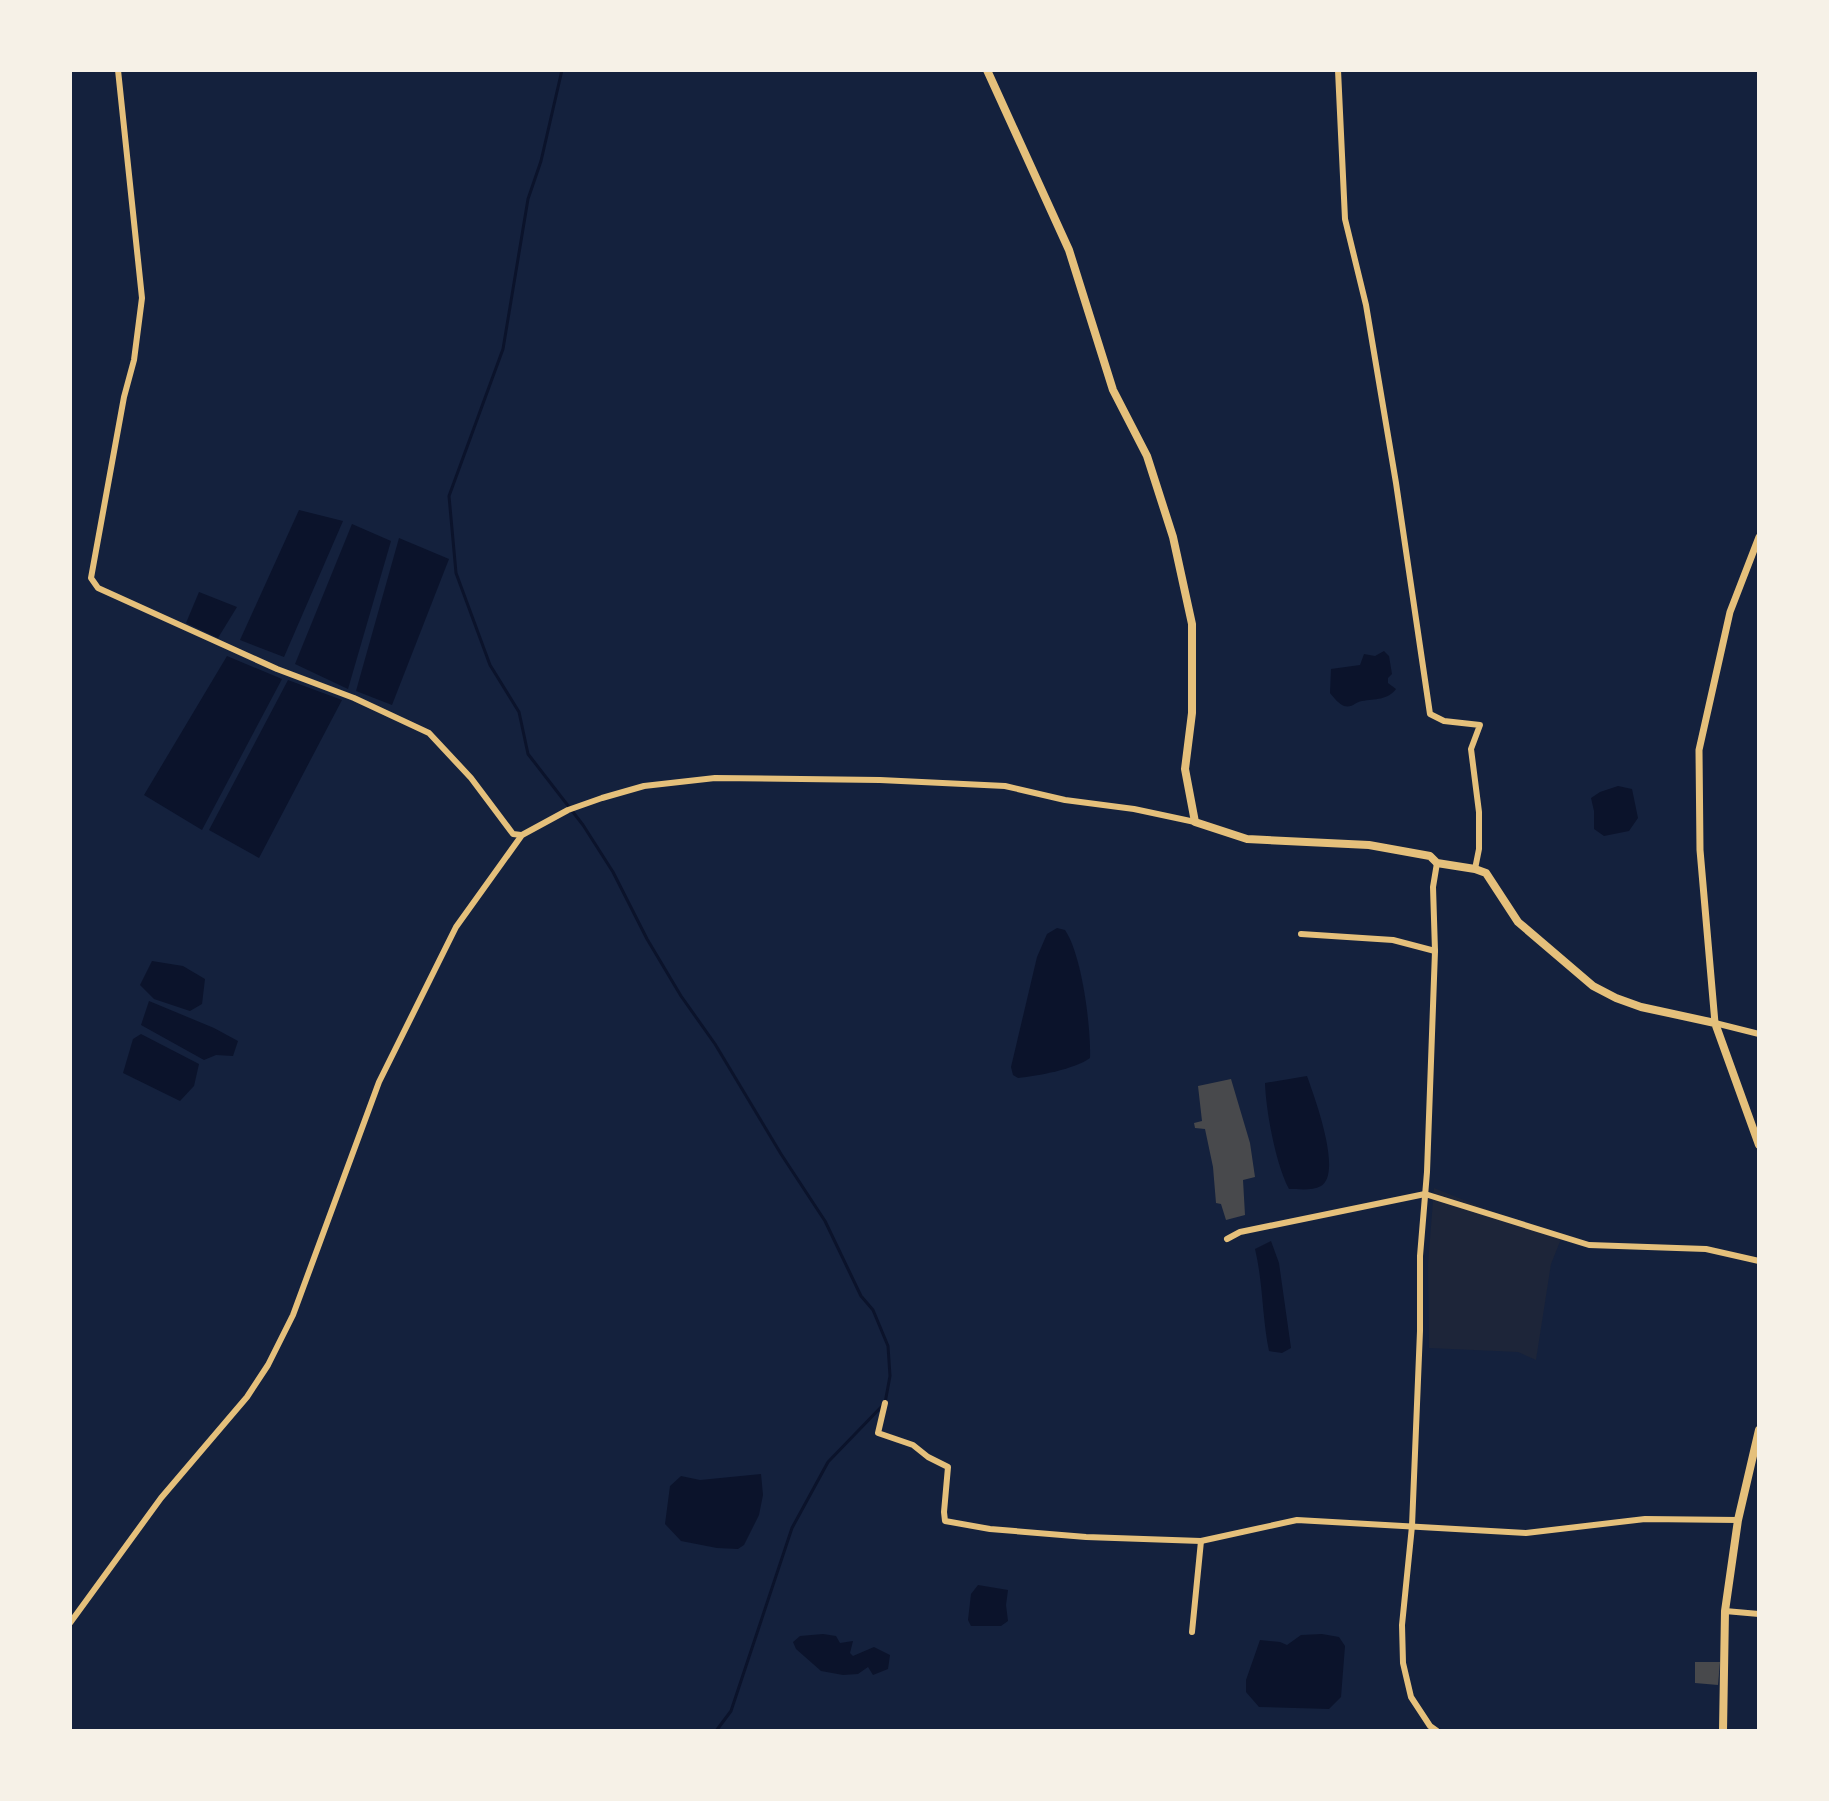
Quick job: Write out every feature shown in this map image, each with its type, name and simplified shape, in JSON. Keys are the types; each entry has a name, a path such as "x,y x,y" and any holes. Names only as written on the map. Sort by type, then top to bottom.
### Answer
{"main road":[{"path":"987,70 1069,250 1113,390 1147,456 1173,537 1192,624 1192,713 1185,769 1195,822 1247,839 1369,845 1430,856 1437,863 1486,873 1518,922 1593,986 1641,1007 1715,1023 1759,1145"},
{"path":"1723,1731 1725,1611 1738,1520 1759,1430"}],"street":[{"path":"118,70 142,298 134,360 124,397 103,518 95,544 91,578 98,588 174,623 277,669 354,698 429,733 471,778 513,834 522,835"},
{"path":"1338,70 1345,219 1366,305 1430,714 1444,721 1480,725 1471,749 1479,812 1479,849 1475,869"},
{"path":"1759,537 1730,612 1699,750 1700,850 1715,1023 1759,1034"},
{"path":"70,1623 161,1498 247,1397 268,1365 293,1315 379,1082 456,927 522,835 568,810 644,786 715,778 880,780 1005,786 1195,822"},
{"path":"1437,863 1433,887 1435,951 1420,1256 1412,1526 1402,1625 1403,1663 1411,1697 1430,1726 1437,1731"},
{"path":"1301,934 1393,940 1435,951"},
{"path":"1227,1239 1240,1232 1425,1194 1589,1245 1706,1249 1759,1261"},
{"path":"885,1403 878,1433 913,1445 948,1467 945,1521 990,1529 1086,1537 1201,1541 1297,1520 1526,1533 1645,1519 1738,1520"},
{"path":"1192,1632 1201,1541"},
{"path":"1725,1611 1759,1614"}],"shaded area":[{"path":"299,510 343,521 284,657 240,640"},
{"path":"352,524 391,541 348,689 295,664"},
{"path":"399,538 449,559 392,705 356,691"},
{"path":"199,592 237,607 218,638 186,623"},
{"path":"1384,651 1389,656 1392,674 1388,683 1396,689 1393,693 1350,706 1338,702 1330,693 1331,669 1360,665 1364,654 1375,656"},
{"path":"227,656 282,679 202,830 144,795"},
{"path":"288,680 342,700 259,858 209,830"},
{"path":"1618,786 1632,789 1638,818 1629,831 1604,836 1594,829 1591,798"},
{"path":"1057,928 1065,930 1071,941 1081,973 1090,1058 1066,1069 1018,1078 1013,1075 1011,1067 1037,957 1047,934"},
{"path":"152,961 183,966 205,979 202,1004 190,1011 154,999 140,985"},
{"path":"149,1001 238,1041 233,1056 216,1055 204,1060 141,1025"},
{"path":"141,1034 199,1064 194,1086 180,1101 123,1073 133,1039"},
{"path":"1307,1076 1325,1134 1329,1166 1327,1178 1321,1186 1289,1189 1272,1138 1265,1083"},
{"path":"1434,1188 1561,1239 1551,1264 1536,1360 1518,1352 1429,1348 1428,1264"},
{"path":"1271,1241 1279,1263 1291,1348 1282,1353 1269,1351 1255,1249"},
{"path":"761,1474 763,1495 759,1515 744,1545 738,1549 681,1541 665,1524 670,1486 681,1476 700,1480"},
{"path":"978,1585 1008,1590 1008,1621 1001,1626 971,1626 968,1620 971,1594"},
{"path":"1301,1635 1339,1637 1345,1646 1341,1697 1329,1709 1259,1707 1246,1692 1246,1680 1260,1640 1287,1645"},
{"path":"800,1636 836,1636 840,1643 853,1641 850,1653 853,1656 874,1647 890,1655 888,1669 873,1675 868,1667 858,1674 821,1671 796,1649 793,1642"}],"building":[{"path":"1231,1079 1250,1143 1255,1177 1243,1180 1245,1215 1226,1220 1221,1204 1216,1203 1205,1129 1195,1128 1194,1123 1202,1121 1198,1086"},
{"path":"1695,1662 1720,1662 1718,1685 1695,1683"}],"waterway":[{"path":"562,70 541,161 528,199 503,349 449,496 456,573 490,665 519,712 528,754 583,825 613,872 647,939 681,996 715,1044 825,1221 861,1296 873,1310 888,1346 890,1376 885,1403 828,1462 792,1528 731,1711 716,1731"}]}
